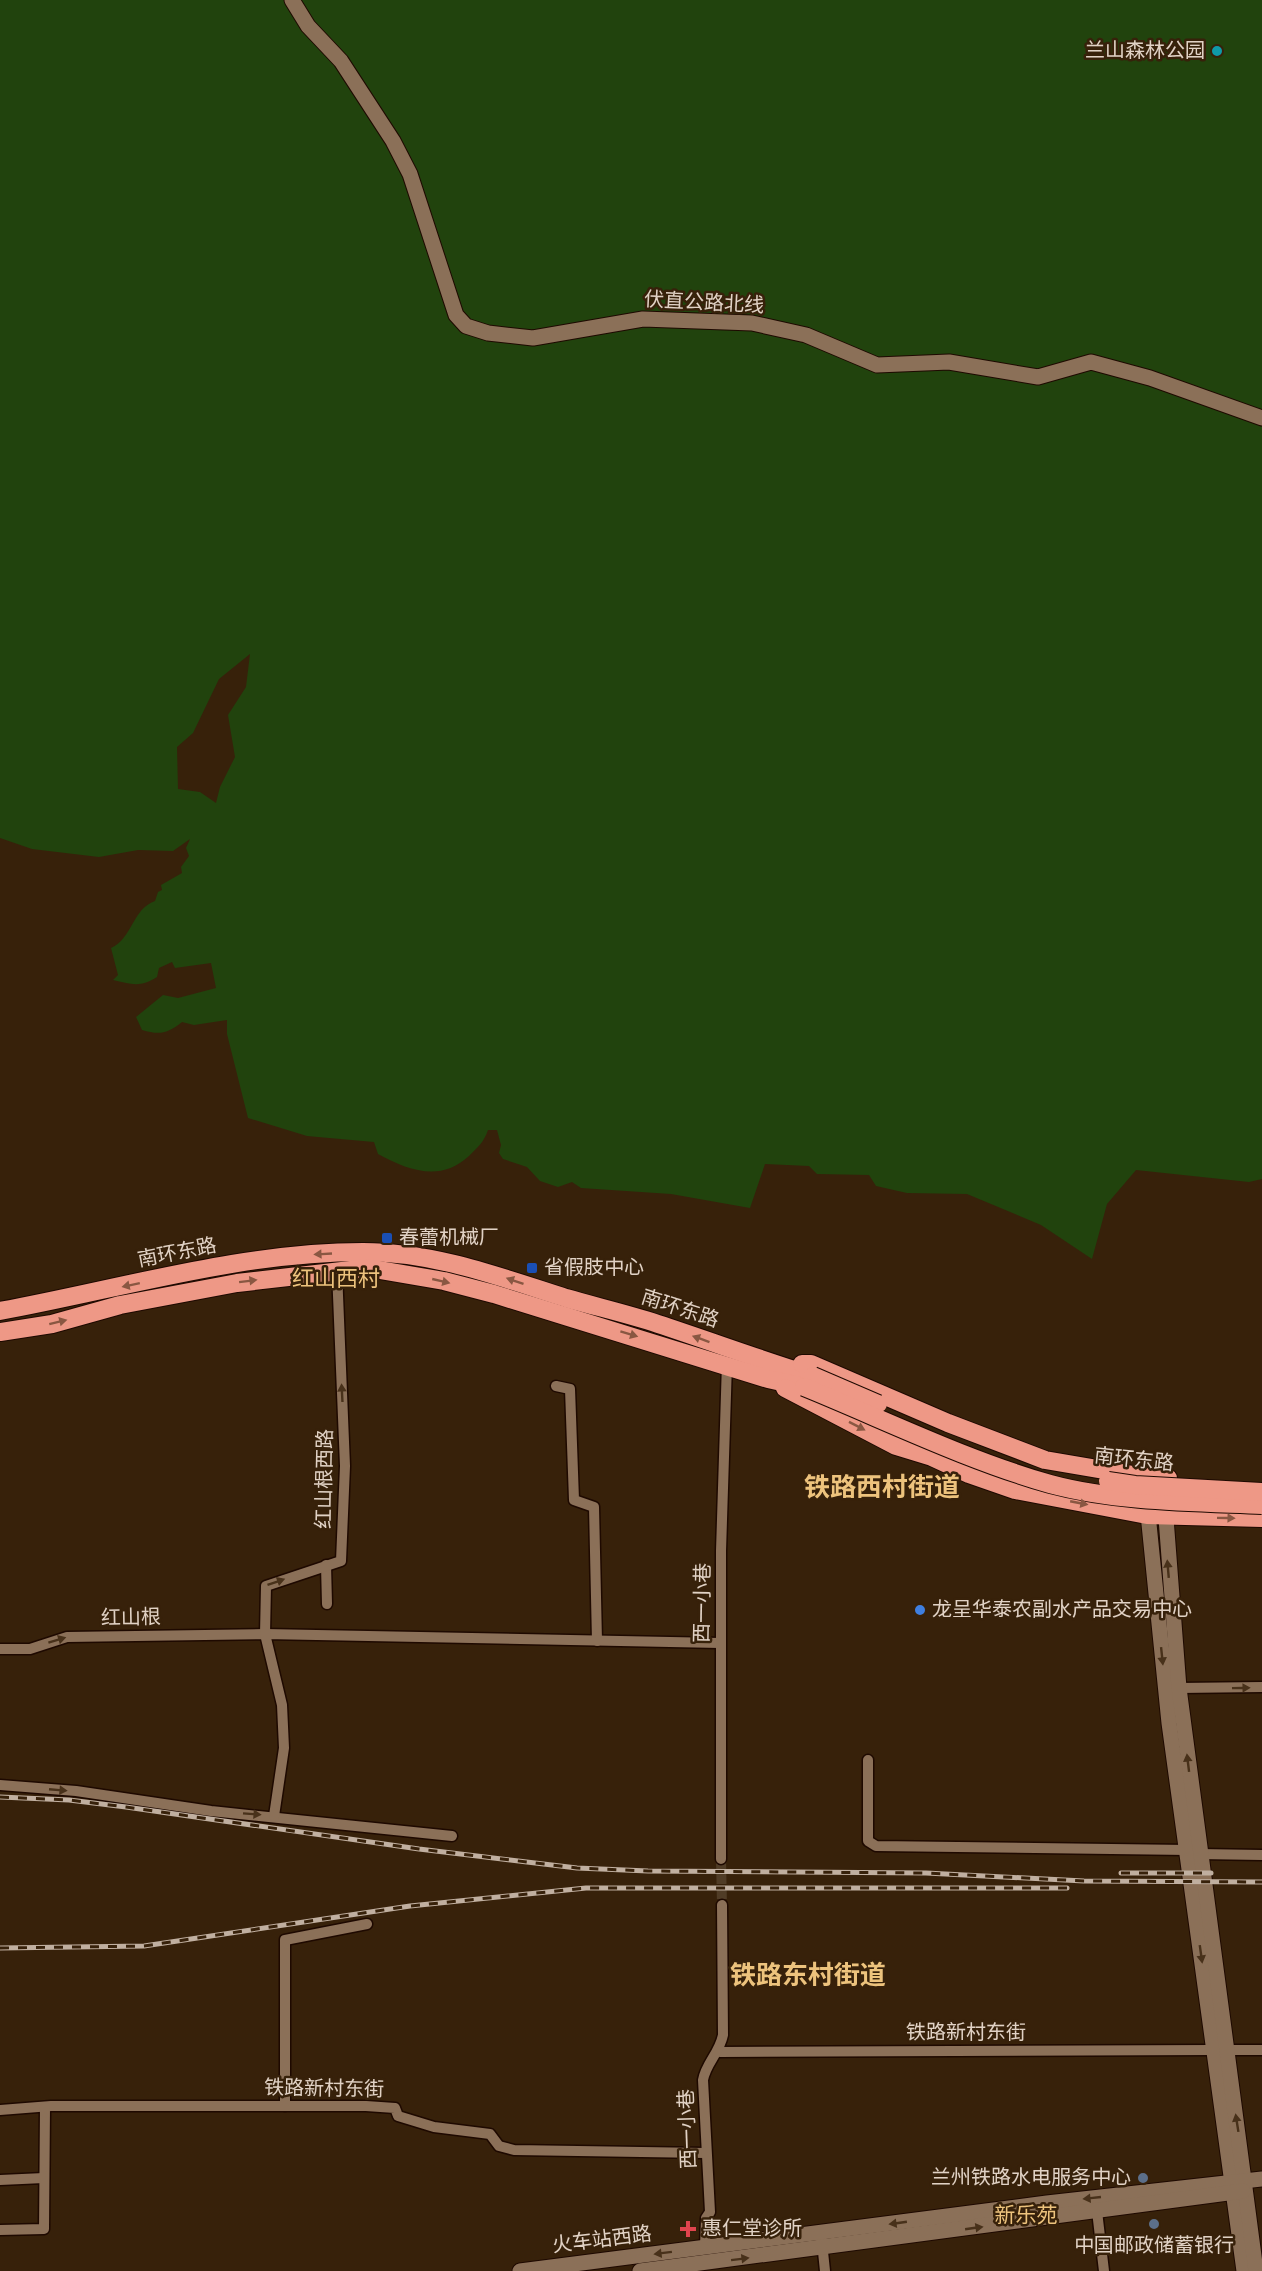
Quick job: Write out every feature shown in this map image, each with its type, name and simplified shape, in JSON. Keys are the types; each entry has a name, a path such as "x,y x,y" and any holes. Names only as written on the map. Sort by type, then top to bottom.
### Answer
{"highway":[{"name":"南环东路","path":"0,1311 243,1263 306,1255 365,1252 405,1256 470,1268 657,1323 727,1356"},
{"name":"南环东路","path":"0,1332 52,1324 120,1305 237,1283 368,1268 444,1281 727,1356 809,1382 1006,1459 1054,1473 1135,1485 1262,1492"},
{"path":"772,1372 810,1364 1045,1460 1145,1477 1262,1483"},
{"path":"772,1372 896,1446 932,1457 969,1474 1015,1490 1156,1515 1262,1518"},
{"name":"南环东路","path":"809,1382 1001,1468 1052,1484 1136,1498 1262,1504"}],"main road":[{"name":"伏直公路北线","path":"292,0 308,26 341,61 393,141 410,174 456,315 466,326 488,333 533,338 643,319 740,322 806,335 877,365 949,362 1038,377 1090,362 1150,378 1262,418"},
{"path":"1145,1477 1156,1515 1179,1688 1193,1852"},
{"path":"1164,1478 1156,1515 1169,1723 1193,1852 1220,2050 1245,2186 1256,2271"},
{"name":"火车站西路","path":"822,2241 1097,2211 1245,2186 1262,2179"},
{"path":"1244,2271 1245,2186"},
{"name":"火车站西路","path":"640,2271 1047,2203 1245,2186"},
{"name":"火车站西路","path":"520,2271 709,2261"}],"street":[{"name":"红山根西路","path":"326,1565 341,1561 345,1466 337,1271"},
{"name":"西一小巷","path":"720,1859 720,1643 727,1356"},
{"path":"556,1386 570,1389 574,1500 594,1507 597,1641"},
{"path":"274,1816 285,1748 282,1705 265,1634 266,1586 326,1565 327,1605"},
{"name":"红山根","path":"0,1648 30,1649 67,1637 265,1634 720,1643"},
{"path":"1179,1688 1262,1687"},
{"path":"868,1760 868,1841 876,1846 1262,1855"},
{"path":"0,1785 76,1791 211,1811 453,1836"},
{"name":"西一小巷","path":"709,2261 706,2218 710,2212 705,2153 703,2080 705,2070 720,2052 723,2035 722,1905"},
{"path":"285,2106 285,1940 367,1924"},
{"name":"铁路新村东街","path":"720,2052 1262,2050"},
{"path":"0,2230 44,2229 45,2107"},
{"name":"铁路新村东街","path":"0,2110 45,2107 394,2108 398,2116 411,2122 490,2134 499,2146 514,2150 705,2153"},
{"path":"0,2180 44,2178"},
{"path":"1097,2211 1104,2271"},
{"path":"822,2241 825,2271"}],"green space":[{"path":"0,0 1262,0 1262,1179 1249,1182 1136,1170 1107,1204 1092,1259 1041,1225 967,1194 907,1193 876,1186 869,1175 817,1174 809,1166 765,1164 750,1208 671,1194 581,1188 572,1182 558,1187 540,1181 527,1167 503,1159 499,1153 501,1145 497,1130 488,1130 478,1147 458,1164 436,1171 413,1169 378,1154 374,1142 307,1136 248,1118 227,1034 227,1020 194,1025 182,1022 163,1032 153,1033 142,1030 136,1017 163,995 178,998 216,988 211,963 175,968 172,962 159,968 157,977 141,984 113,980 118,975 111,948 124,938 142,910 155,901 158,892 162,890 161,885 182,873 181,867 189,856 186,848 190,839 173,851 138,850 99,857 32,849 0,838","holes":["250,654 246,687 228,715 235,757 220,787 216,803 200,792 178,789 177,747 193,733 219,679"]}],"tunnel":[{"path":"721,1859 722,1905"}],"railway":[{"path":"0,1797 69,1800 126,1807 419,1849 577,1868 648,1871 926,1873 1084,1881 1262,1882"},
{"path":"1121,1873 1211,1873"},
{"path":"0,1948 144,1946 410,1906 586,1888 1067,1888"}],"place":[{"name":"兰山森林公园","path":"1217,51"},
{"name":"春蕾机械厂","path":"387,1238"},
{"name":"省假肢中心","path":"532,1268"},
{"name":"龙呈华泰农副水产品交易中心","path":"920,1610"},
{"name":"兰州铁路水电服务中心","path":"1143,2178"},
{"name":"中国邮政储蓄银行","path":"1154,2224"},
{"name":"惠仁堂诊所","path":"688,2229"}],"district":[{"name":"红山西村","path":"336,1279"},
{"name":"铁路西村街道","path":"882,1488"},
{"name":"铁路东村街道","path":"808,1976"},
{"name":"新乐苑","path":"1026,2216"}]}
